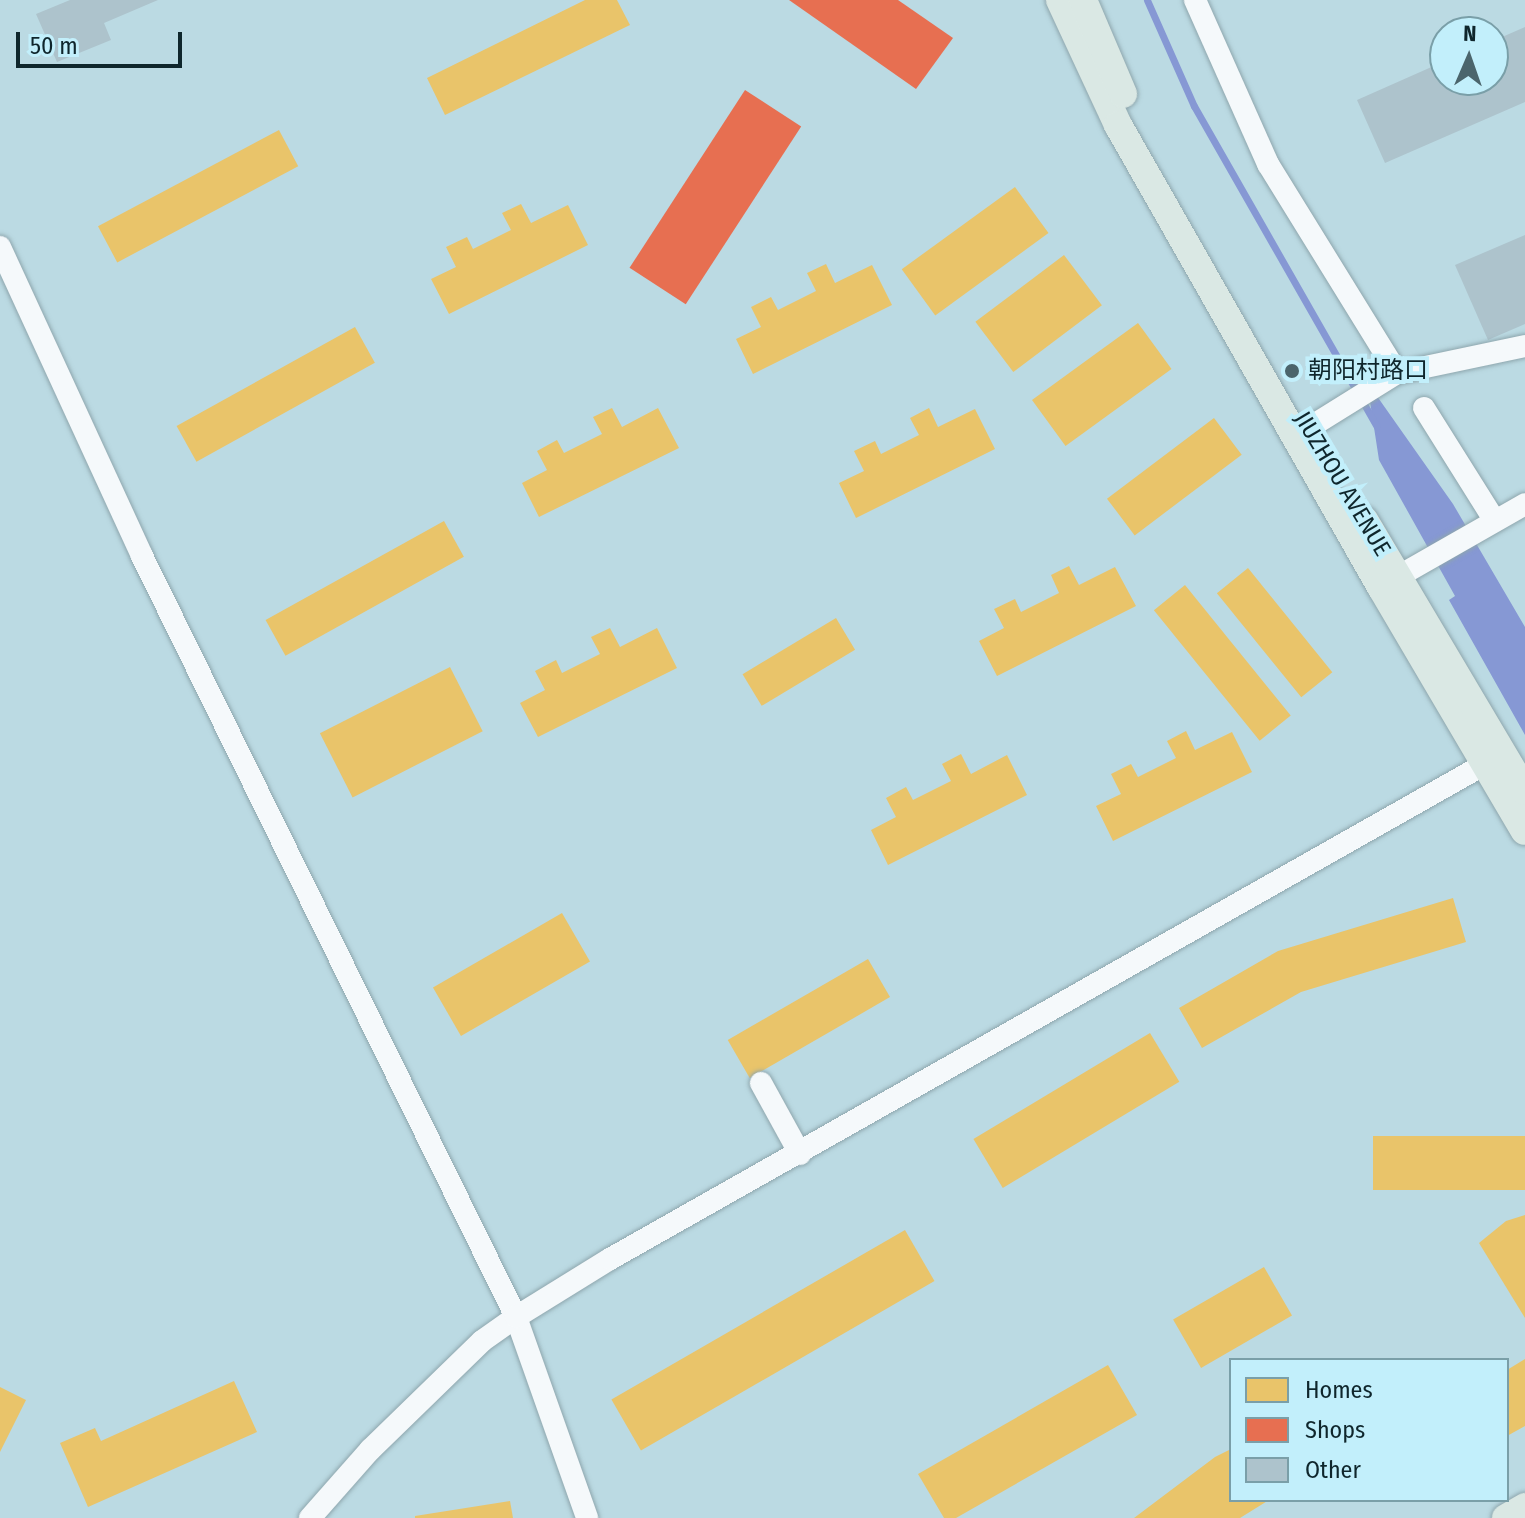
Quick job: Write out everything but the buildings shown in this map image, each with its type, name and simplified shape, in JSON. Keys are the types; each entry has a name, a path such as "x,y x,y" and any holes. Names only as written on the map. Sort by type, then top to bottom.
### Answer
{"main road":[{"path":"1060,0 1118,125 1301,431"},
{"name":"JIUZHOU AVENUE","path":"1083,0 1134,120 1301,431 1494,758 1525,791"},
{"path":"1494,758 1525,831"},
{"path":"1506,1518 1525,1507"}],"street":[{"path":"1195,0 1268,164 1397,373"},
{"path":"0,247 142,556 516,1317 587,1518"},
{"path":"1301,431 1397,373 1525,346"},
{"path":"1424,408 1495,521"},
{"path":"1389,581 1525,504"},
{"path":"310,1518 370,1450 482,1341 516,1317 610,1259 1494,758"},
{"path":"761,1083 800,1154"}],"water":[{"path":"1367,382 1453,504 1525,627 1525,735 1449,600 1455,596 1379,460"}],"waterway":[{"path":"1147,0 1194,106 1377,427"}],"place":[{"name":"朝阳村路口","path":"1292,371"}]}
